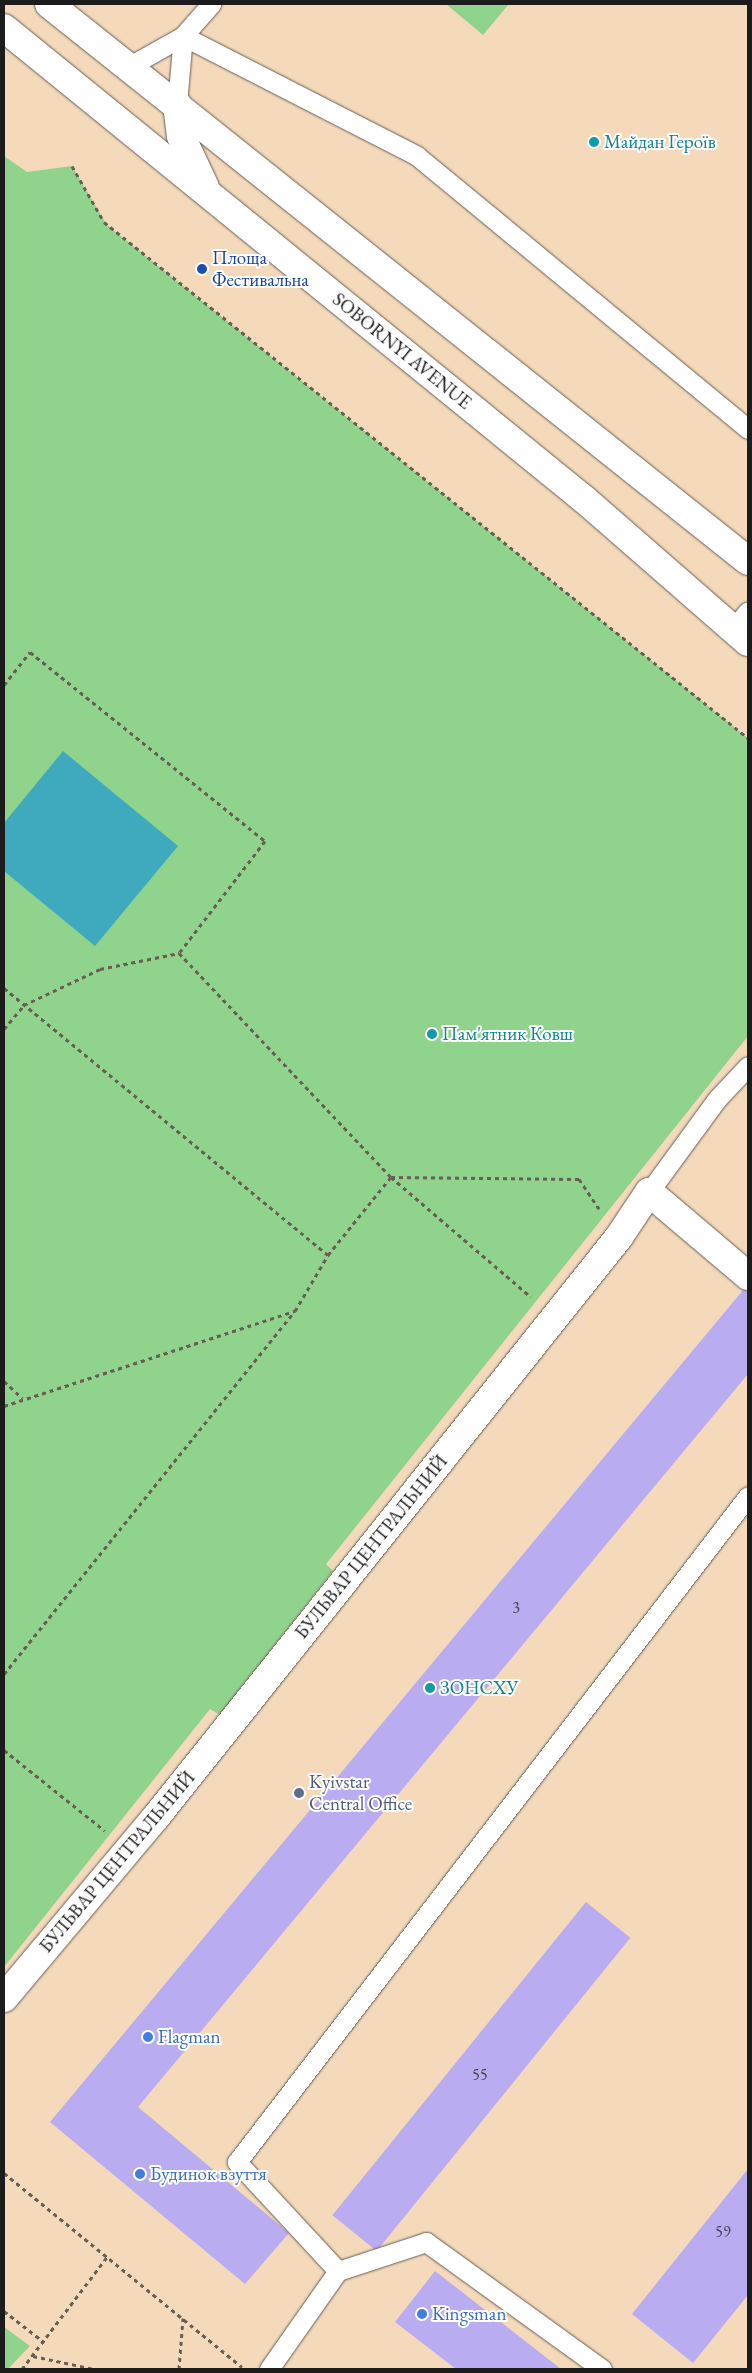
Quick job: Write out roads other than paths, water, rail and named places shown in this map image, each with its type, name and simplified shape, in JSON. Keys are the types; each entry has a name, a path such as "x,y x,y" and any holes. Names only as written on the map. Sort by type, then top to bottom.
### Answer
{"main road":[{"path":"49,4 126,68 177,104 748,561"},
{"name":"SOBORNYI AVENUE","path":"4,28 743,628"},
{"path":"177,104 181,136 210,196"},
{"path":"649,1192 748,1276"},
{"name":"БУЛЬВАР ЦЕНТРАЛЬНИЙ","path":"4,1998 128,1850 555,1317 618,1237 649,1192"}],"lane":[{"path":"126,68 183,36 211,4"},
{"path":"177,104 183,36"},
{"path":"183,36 417,156 748,428"},
{"path":"649,1192 717,1099 748,1066"},
{"path":"338,2272 237,2162 748,1496"},
{"path":"269,2369 338,2272 426,2242 602,2369"}],"water":[{"path":"63,751 178,846 95,946 4,871 4,823"}],"place":[{"name":"Майдан Героїв","path":"594,142"},
{"name":"Площа Фестивальна","path":"202,269"},
{"name":"Пам'ятник Ковш","path":"432,1034"},
{"name":"ЗОНСХУ","path":"430,1688"},
{"name":"Kyivstar Central Office","path":"299,1793"},
{"name":"Flagman","path":"148,2037"},
{"name":"Будинок взуття","path":"140,2174"},
{"name":"Kingsman","path":"422,2314"}]}
